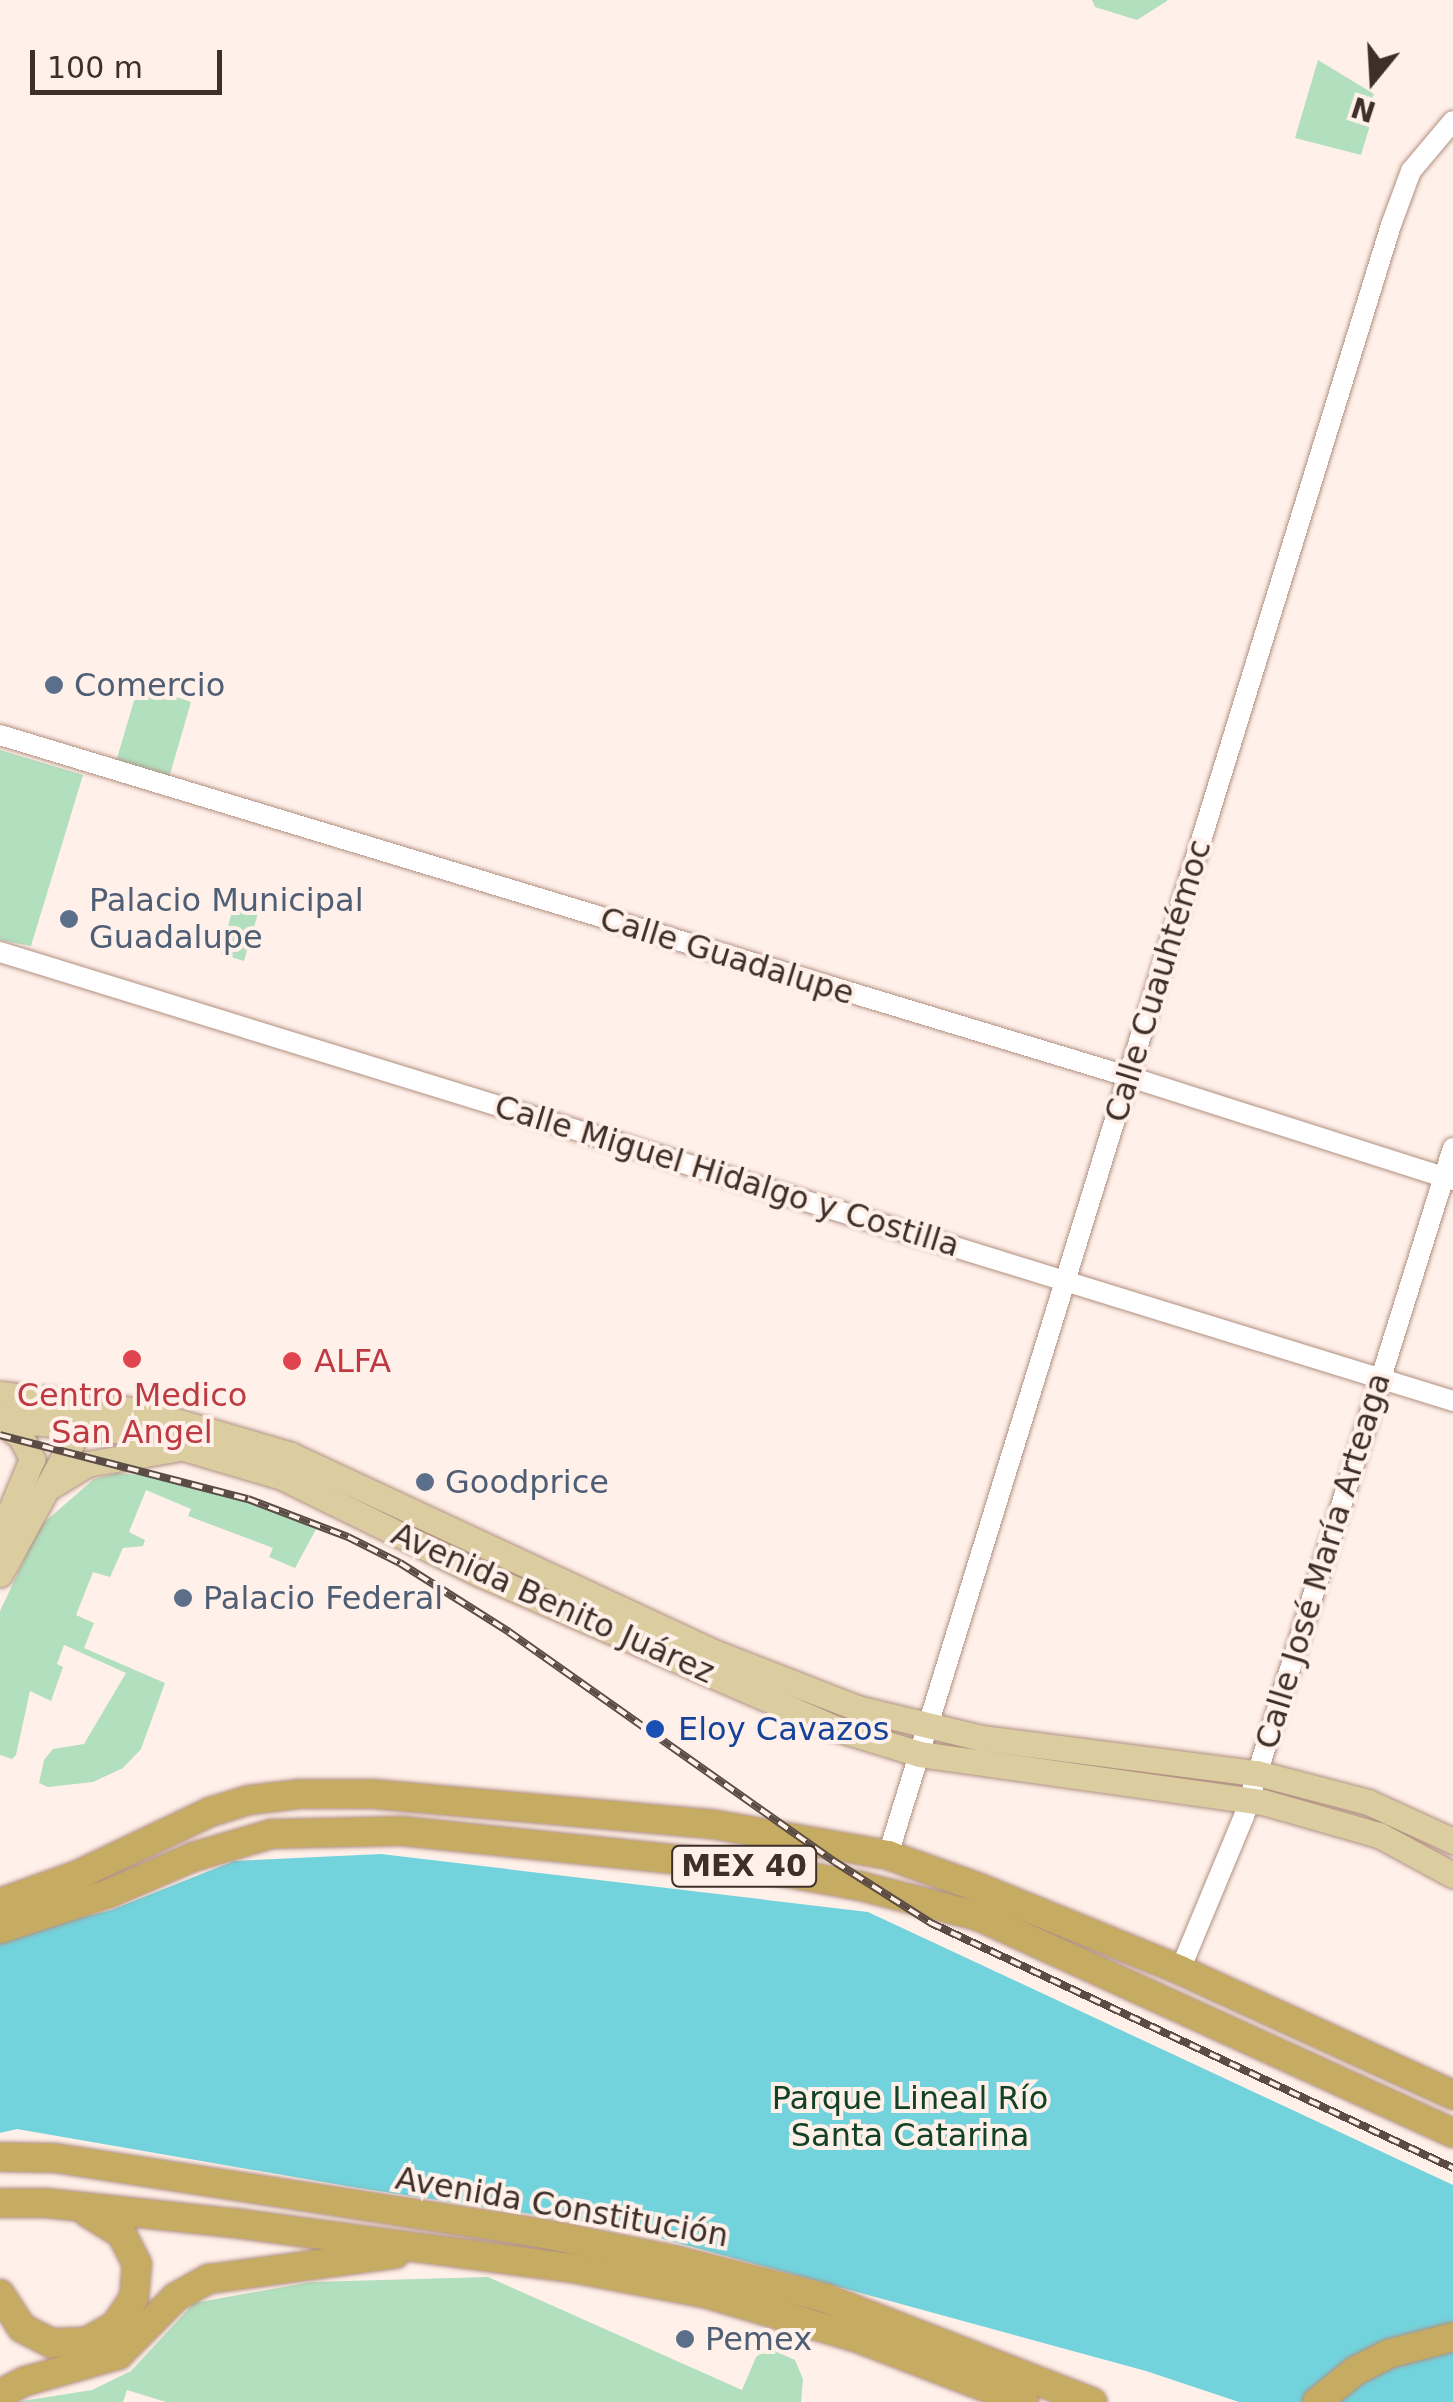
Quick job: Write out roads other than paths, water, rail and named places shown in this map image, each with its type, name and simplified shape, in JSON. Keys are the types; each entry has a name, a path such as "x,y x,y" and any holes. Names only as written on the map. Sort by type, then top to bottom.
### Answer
{"highway":[{"name":"MEX 40","path":"0,1903 78,1875 210,1812 249,1800 336,1792 711,1824 888,1855 1131,1948 1453,2095"},
{"name":"MEX 40","path":"0,1929 110,1893 233,1844 271,1834 401,1831 743,1866 877,1890 978,1916 1453,2133"},
{"path":"978,1916 1131,1948"},
{"name":"Avenida Constitución","path":"0,2157 55,2158 540,2234 678,2261 825,2298 1092,2402"},
{"name":"Avenida Constitución","path":"0,2204 63,2205 432,2249 572,2268 708,2294 855,2337 1024,2402"},
{"path":"0,2294 22,2328 52,2343 96,2339 123,2318 134,2298 138,2276 129,2242 100,2217 63,2205"},
{"path":"0,2394 26,2380 118,2355 176,2298 209,2279 432,2249"},
{"path":"1317,2402 1355,2371 1388,2354 1453,2337"}],"main road":[{"name":"Avenida Benito Juárez","path":"0,1394 40,1398 76,1418 282,1477 480,1574 776,1705 920,1754 1249,1799 1379,1835 1453,1874"},
{"path":"0,1574 58,1464 76,1418 40,1398"},
{"name":"Avenida Benito Juárez","path":"0,1420 76,1418 192,1423 292,1455 790,1685 928,1728 1257,1774 1368,1802 1453,1841"},
{"path":"0,1420 21,1437 32,1459 32,1469 0,1536"},
{"path":"36,1503 56,1481 87,1464 188,1448"}],"street":[{"name":"Calle Cuauhtémoc","path":"888,1855 1391,225 1411,171 1453,121"},
{"name":"Calle Guadalupe","path":"0,735 1130,1077 1449,1178"},
{"name":"Calle Miguel Hidalgo y Costilla","path":"0,952 1453,1401"},
{"name":"Calle José María Arteaga","path":"1180,1970 1249,1799 1379,1378 1449,1178 1453,1148"}],"water":[{"name":"Parque Lineal Río Santa Catarina","path":"381,1854 868,1912 1453,2185 1453,2402 1239,2402 1146,2371 623,2228 352,2187 17,2129 0,2133 0,1938 111,1910 234,1861"}],"railway":[{"path":"0,1435 248,1499 348,1537 400,1563 509,1632 835,1862 931,1923 1453,2168"}],"place":[{"name":"Comercio","path":"54,685"},
{"name":"Palacio Municipal Guadalupe","path":"69,919"},
{"name":"Centro Medico San Angel","path":"132,1359"},
{"name":"ALFA","path":"292,1361"},
{"name":"Goodprice","path":"425,1482"},
{"name":"Palacio Federal","path":"183,1598"},
{"name":"Eloy Cavazos","path":"655,1729"},
{"name":"Pemex","path":"685,2339"}]}
